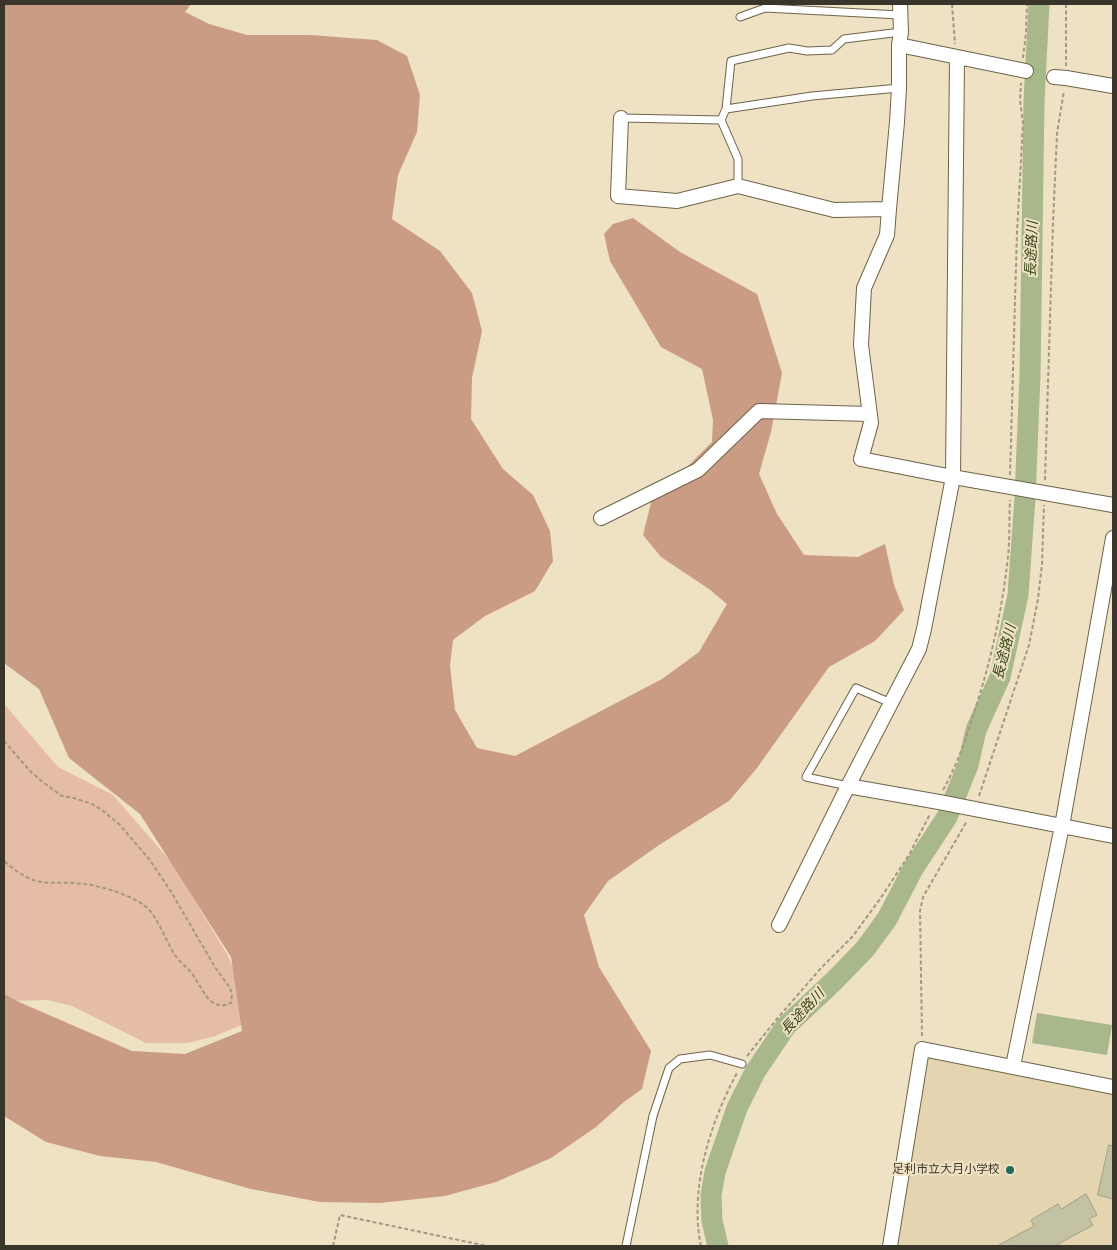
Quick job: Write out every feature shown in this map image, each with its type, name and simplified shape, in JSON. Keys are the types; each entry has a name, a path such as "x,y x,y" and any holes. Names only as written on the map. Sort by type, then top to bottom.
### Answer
{"street":[{"path":"900,9 899,88 887,235 864,288 861,345 871,423 861,459 1113,505"},
{"path":"900,39 957,57 1026,72"},
{"path":"779,925 919,649 953,477 957,57"},
{"path":"1060,78 1113,86"},
{"path":"621,118 618,196 677,202 738,186 834,210 888,209"},
{"path":"601,518 698,470 759,411 870,414"},
{"path":"1013,1066 1062,826 1113,538"},
{"path":"848,786 1113,836"},
{"path":"890,1246 922,1049 1113,1087"}],"lane":[{"path":"740,17 765,8 900,9"},
{"path":"738,186 738,159 721,120 726,109 731,61 789,48 807,52 832,50 844,39 900,39"},
{"path":"726,109 812,96 899,88"},
{"path":"621,118 721,120"},
{"path":"848,786 806,777 856,688 891,703"},
{"path":"626,1246 652,1116 669,1068 680,1059 710,1056 742,1064"}],"path":[{"path":"952,4 957,57"},
{"path":"922,1049 920,911 923,897 972,808 1029,645 1038,599 1042,564 1041,493 1057,133 1066,4"},
{"path":"4,741 31,772 62,796 92,804 119,824 149,859 170,890 215,967 230,988 232,994 231,1002 221,1006 209,999 195,978 175,955 154,916 143,904 111,890 93,885 37,881 18,873 4,861"},
{"path":"333,1246 340,1216 479,1246 487,1246"}],"shaded area":[{"path":"4,4 191,4 185,12 209,24 247,35 310,35 377,40 407,56 420,95 417,132 398,175 392,219 440,251 472,293 482,331 472,378 471,419 503,469 533,495 550,531 553,561 535,591 485,616 453,640 450,666 455,710 477,748 515,756 662,679 699,652 727,604 709,589 661,557 643,535 653,495 686,468 712,442 713,420 702,369 661,347 610,261 604,234 613,224 633,218 680,252 757,294 782,373 771,432 759,474 777,514 804,555 858,557 885,544 894,585 904,610 875,641 829,667 757,768 729,801 659,845 608,881 584,915 599,967 651,1051 642,1089 596,1127 551,1158 496,1182 445,1196 380,1203 320,1202 251,1189 156,1162 100,1156 46,1142 4,1116 4,994 132,1051 185,1054 242,1031 231,957 140,814 69,758 39,689 4,663"},
{"path":"4,704 58,767 113,795 173,864 227,954 246,998 246,1023 215,1036 188,1043 146,1043 72,1006 48,1000 11,1001 4,997"},
{"path":"1037,1013 1112,1025 1107,1055 1032,1043"},
{"name":"足利市立大月小学校","path":"928,1055 1113,1093 1113,1246 893,1246"}],"building":[{"path":"1109,1145 1113,1146 1113,1199 1098,1195"},
{"path":"1086,1194 1097,1215 1089,1219 1093,1225 1055,1246 997,1246 1034,1226 1031,1220 1058,1204 1061,1209"}],"waterway":[{"name":"長途路川","path":"718,1246 712,1221 711,1195 715,1172 737,1108 755,1072 786,1026 865,949 887,919 913,869 947,817 968,765 976,730 1000,677 1018,595 1025,498 1030,376 1034,101 1039,4"}],"place":[{"name":"足利市立大月小学校","path":"1010,1170"}]}
